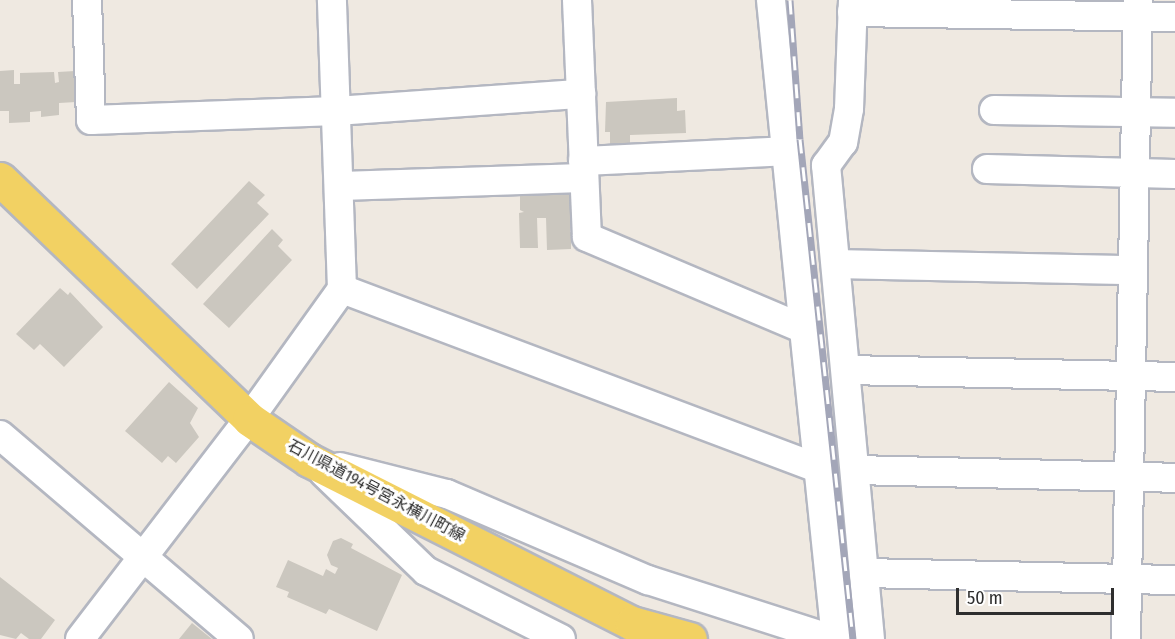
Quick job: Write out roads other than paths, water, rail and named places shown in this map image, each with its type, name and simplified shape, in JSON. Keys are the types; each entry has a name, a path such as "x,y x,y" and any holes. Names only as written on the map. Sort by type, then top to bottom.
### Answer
{"main road":[{"name":"石川県道194号宮永横川町線","path":"0,179 249,419 309,460 632,623 690,639"}],"street":[{"path":"87,0 91,120 336,111 581,94"},
{"path":"80,639 143,553 249,419 342,289 332,0"},
{"path":"577,0 587,237 804,329"},
{"path":"309,460 447,494 648,580 834,639 820,469 771,0"},
{"path":"870,639 826,165 843,142 849,109 852,6 1137,8 1175,17"},
{"path":"1126,639 1137,8"},
{"path":"994,110 1175,112"},
{"path":"340,186 583,169 786,151"},
{"path":"987,169 1175,174"},
{"path":"836,264 1133,270"},
{"path":"342,289 820,469"},
{"path":"846,370 1175,377"},
{"path":"3,444 143,553 239,639"},
{"path":"309,460 426,571 561,639"},
{"path":"855,470 1175,478"},
{"path":"864,573 1175,580"}],"railway":[{"path":"790,0 800,139 853,639"}]}
